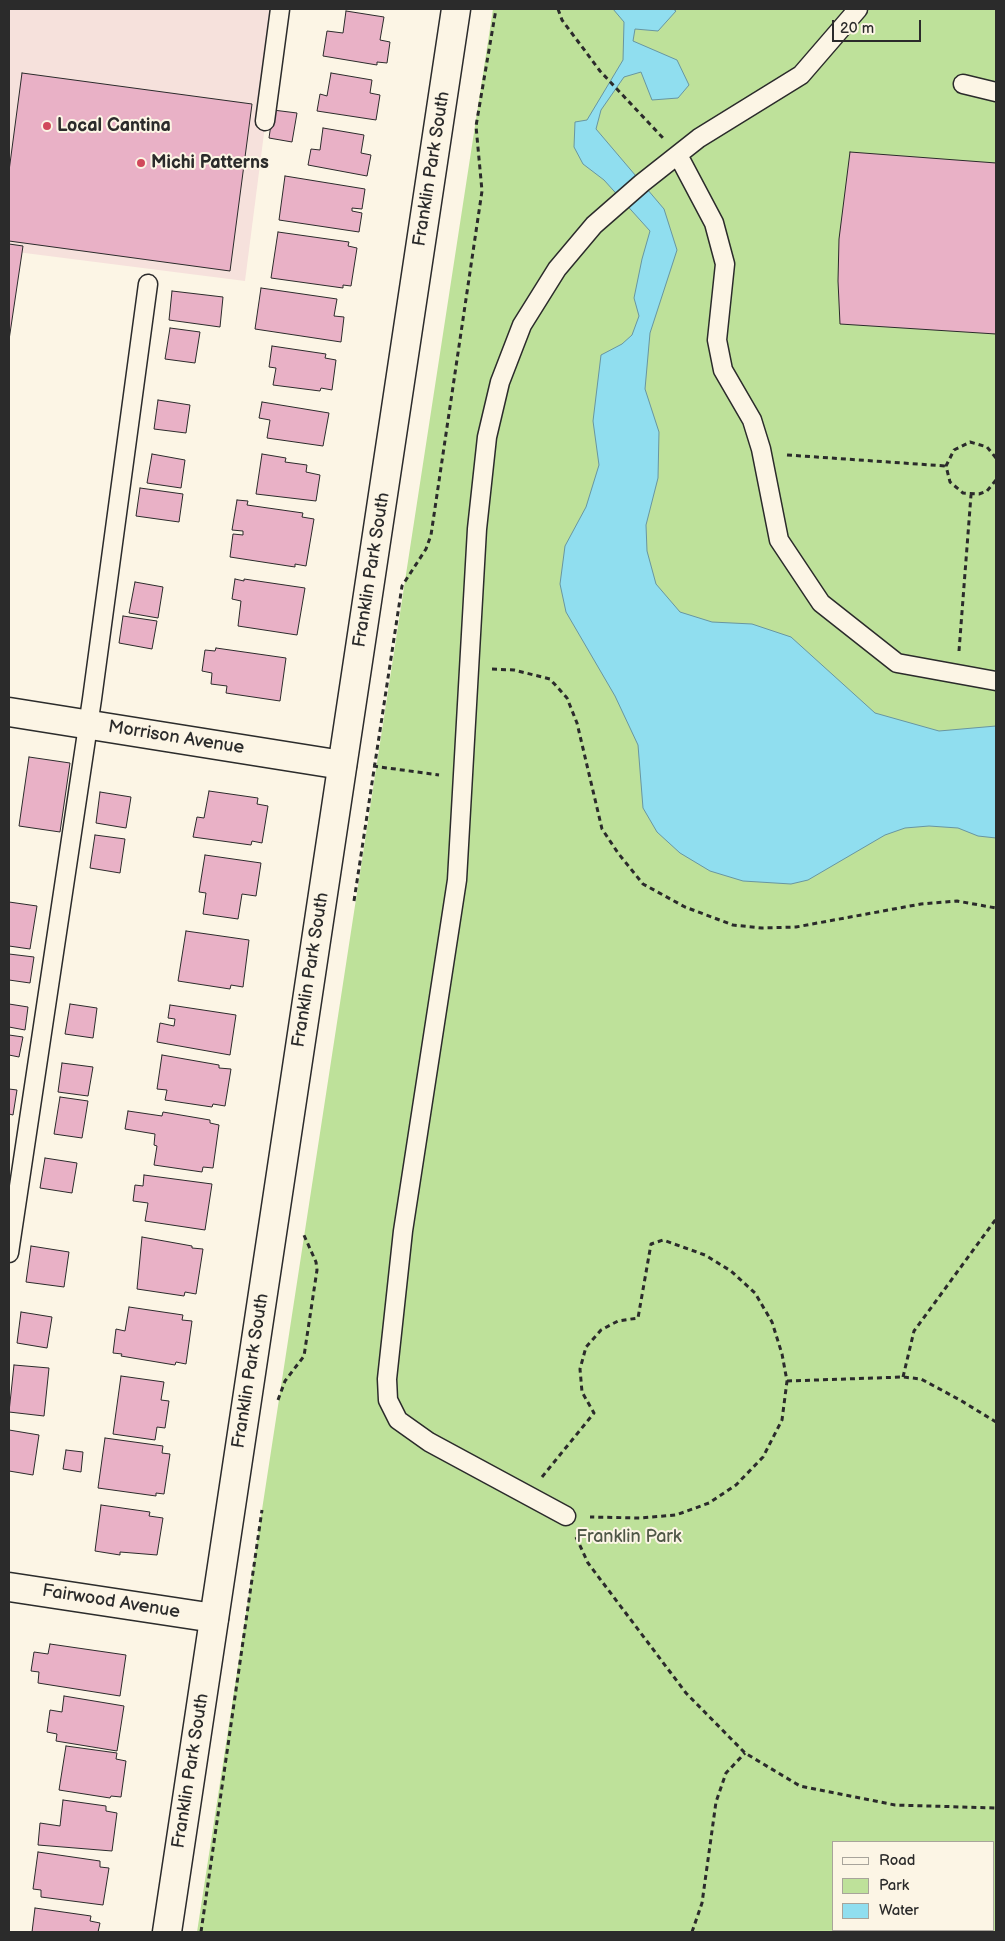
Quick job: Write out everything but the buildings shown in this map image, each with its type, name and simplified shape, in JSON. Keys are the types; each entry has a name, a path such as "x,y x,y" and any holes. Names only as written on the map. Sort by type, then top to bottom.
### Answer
{"street":[{"name":"Franklin Park South","path":"167,1932 456,9"},
{"name":"Morrison Avenue","path":"9,712 342,765"},
{"name":"Fairwood Avenue","path":"9,1587 214,1618"}],"lane":[{"path":"265,121 280,9"},
{"path":"566,1516 429,1442 398,1420 388,1400 387,1379 404,1231 456,880 471,667 477,529 487,437 500,382 522,325 557,268 594,225 622,199 699,138 801,75 858,9"},
{"path":"963,84 996,92"},
{"path":"678,155 714,223 725,264 717,340 723,370 752,420 761,453 779,540 821,603 897,662 996,681"},
{"path":"9,1253 88,724 148,284"}],"path":[{"path":"353,906 402,586 426,549 430,535 482,191 476,126 496,9"},
{"path":"558,9 566,26 600,72 678,155"},
{"path":"996,458 987,447 970,442 954,450 946,466 950,482 955,488 971,495 987,491 996,480"},
{"path":"761,453 946,466"},
{"path":"957,674 971,495"},
{"path":"471,667 514,670 550,679 567,698 577,723 602,829 618,854 643,884 685,907 732,925 762,928 796,927 921,904 957,902 996,908"},
{"path":"342,765 375,766 464,778"},
{"path":"903,1376 914,1331 996,1219"},
{"path":"277,1404 285,1381 304,1356 317,1270 316,1262 303,1234 303,1227"},
{"path":"527,1494 594,1413 582,1392 580,1368 586,1347 601,1330 618,1321 638,1318 651,1244 663,1240 705,1255 731,1271 755,1293 772,1322 782,1354 787,1380 782,1420 762,1457 736,1485 709,1503 676,1515 640,1518 566,1516 588,1563 686,1693 745,1753 800,1786 895,1805 996,1808"},
{"path":"787,1380 903,1376 920,1379 996,1422"},
{"path":"201,1932 263,1502"},
{"path":"692,1932 702,1903 716,1802 726,1774 745,1753"}],"shaded area":[{"path":"9,9 280,9 245,281 9,251"}],"green space":[{"name":"Franklin Park","path":"493,9 996,9 996,1932 197,1932"}],"water":[{"path":"613,9 673,9 676,11 658,31 635,29 633,41 677,60 689,85 678,98 652,100 641,72 624,77 601,110 596,129 664,209 677,250 650,333 645,389 659,432 658,478 646,525 647,551 656,584 680,612 712,622 752,624 791,637 875,713 939,731 996,726 996,838 978,836 958,828 929,826 905,828 885,835 808,880 791,884 743,881 710,871 680,853 657,832 643,808 638,745 615,696 566,612 560,584 565,546 586,507 599,465 593,421 601,355 622,344 632,335 639,316 634,298 650,231 604,180 583,164 574,147 575,122 587,120 623,60 624,22"}],"place":[{"name":"Local Cantina","path":"47,126"},
{"name":"Michi Patterns","path":"141,163"}]}
